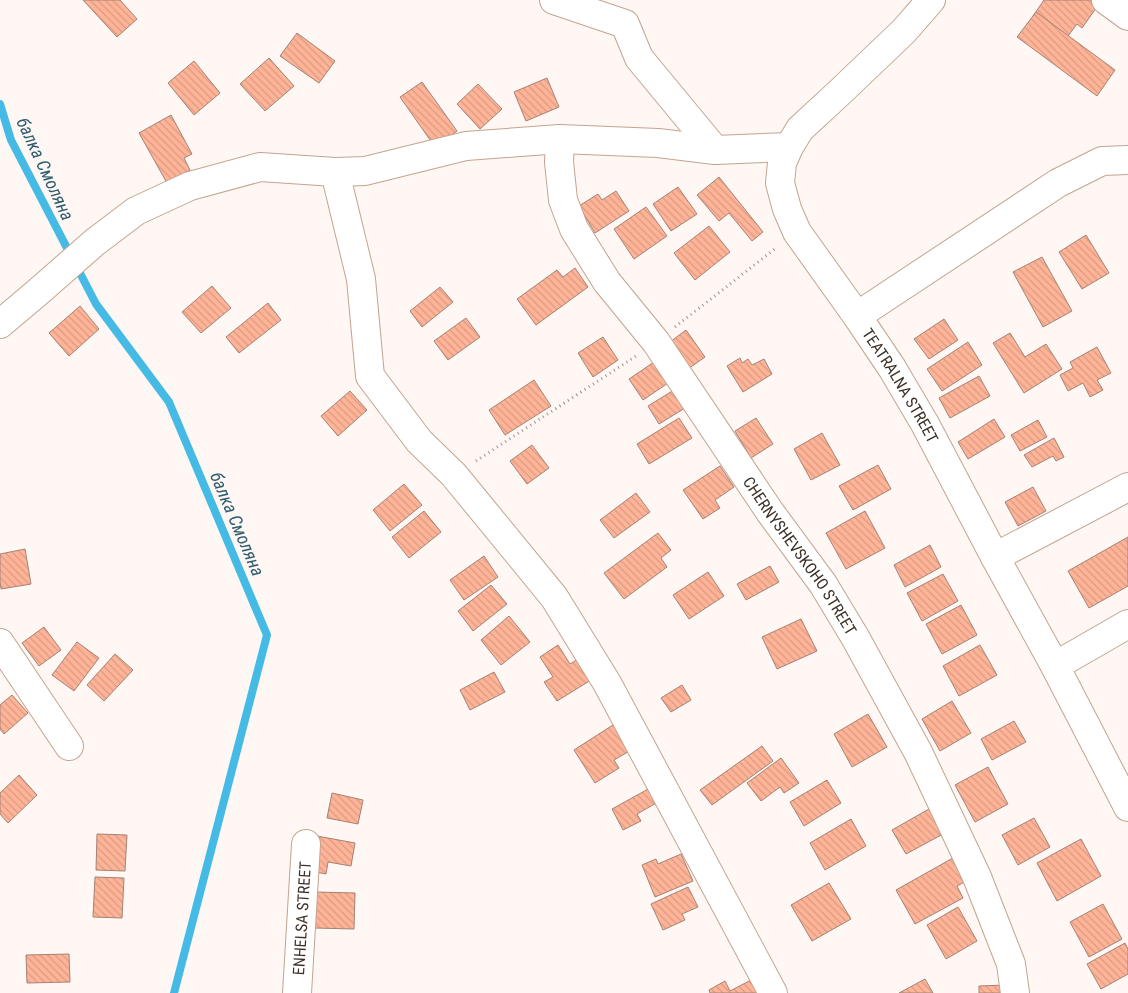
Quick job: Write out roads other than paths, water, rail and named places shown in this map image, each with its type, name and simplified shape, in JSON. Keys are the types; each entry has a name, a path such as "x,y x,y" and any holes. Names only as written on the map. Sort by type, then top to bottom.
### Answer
{"street":[{"path":"554,0 625,24 639,58 715,150"},
{"name":"TEATRALNA STREET","path":"931,0 904,31 800,128 782,163 780,183 787,209 797,232 892,368 925,424 1055,666 1128,807"},
{"path":"1106,0 1128,16"},
{"path":"0,324 95,242 136,211 190,186 260,167 335,172 365,171 466,146 560,139 658,144 715,150 789,147"},
{"name":"CHERNYSHEVSKOHO STREET","path":"560,139 559,162 563,200 574,229 607,282 656,342 765,504 823,584 855,637 918,752 977,876 1012,964 1015,993"},
{"path":"857,316 1058,183 1102,162 1128,160"},
{"path":"335,172 361,279 370,376 419,441 454,475 554,597 607,683 774,993"},
{"path":"995,557 1128,488"},
{"path":"1055,666 1128,624"},
{"path":"0,643 69,746"},
{"name":"ENHELSA STREET","path":"297,993 306,844"}],"waterway":[{"name":"балка Смоляна","path":"0,104 11,140 96,304 169,402 267,635 174,993"}]}
